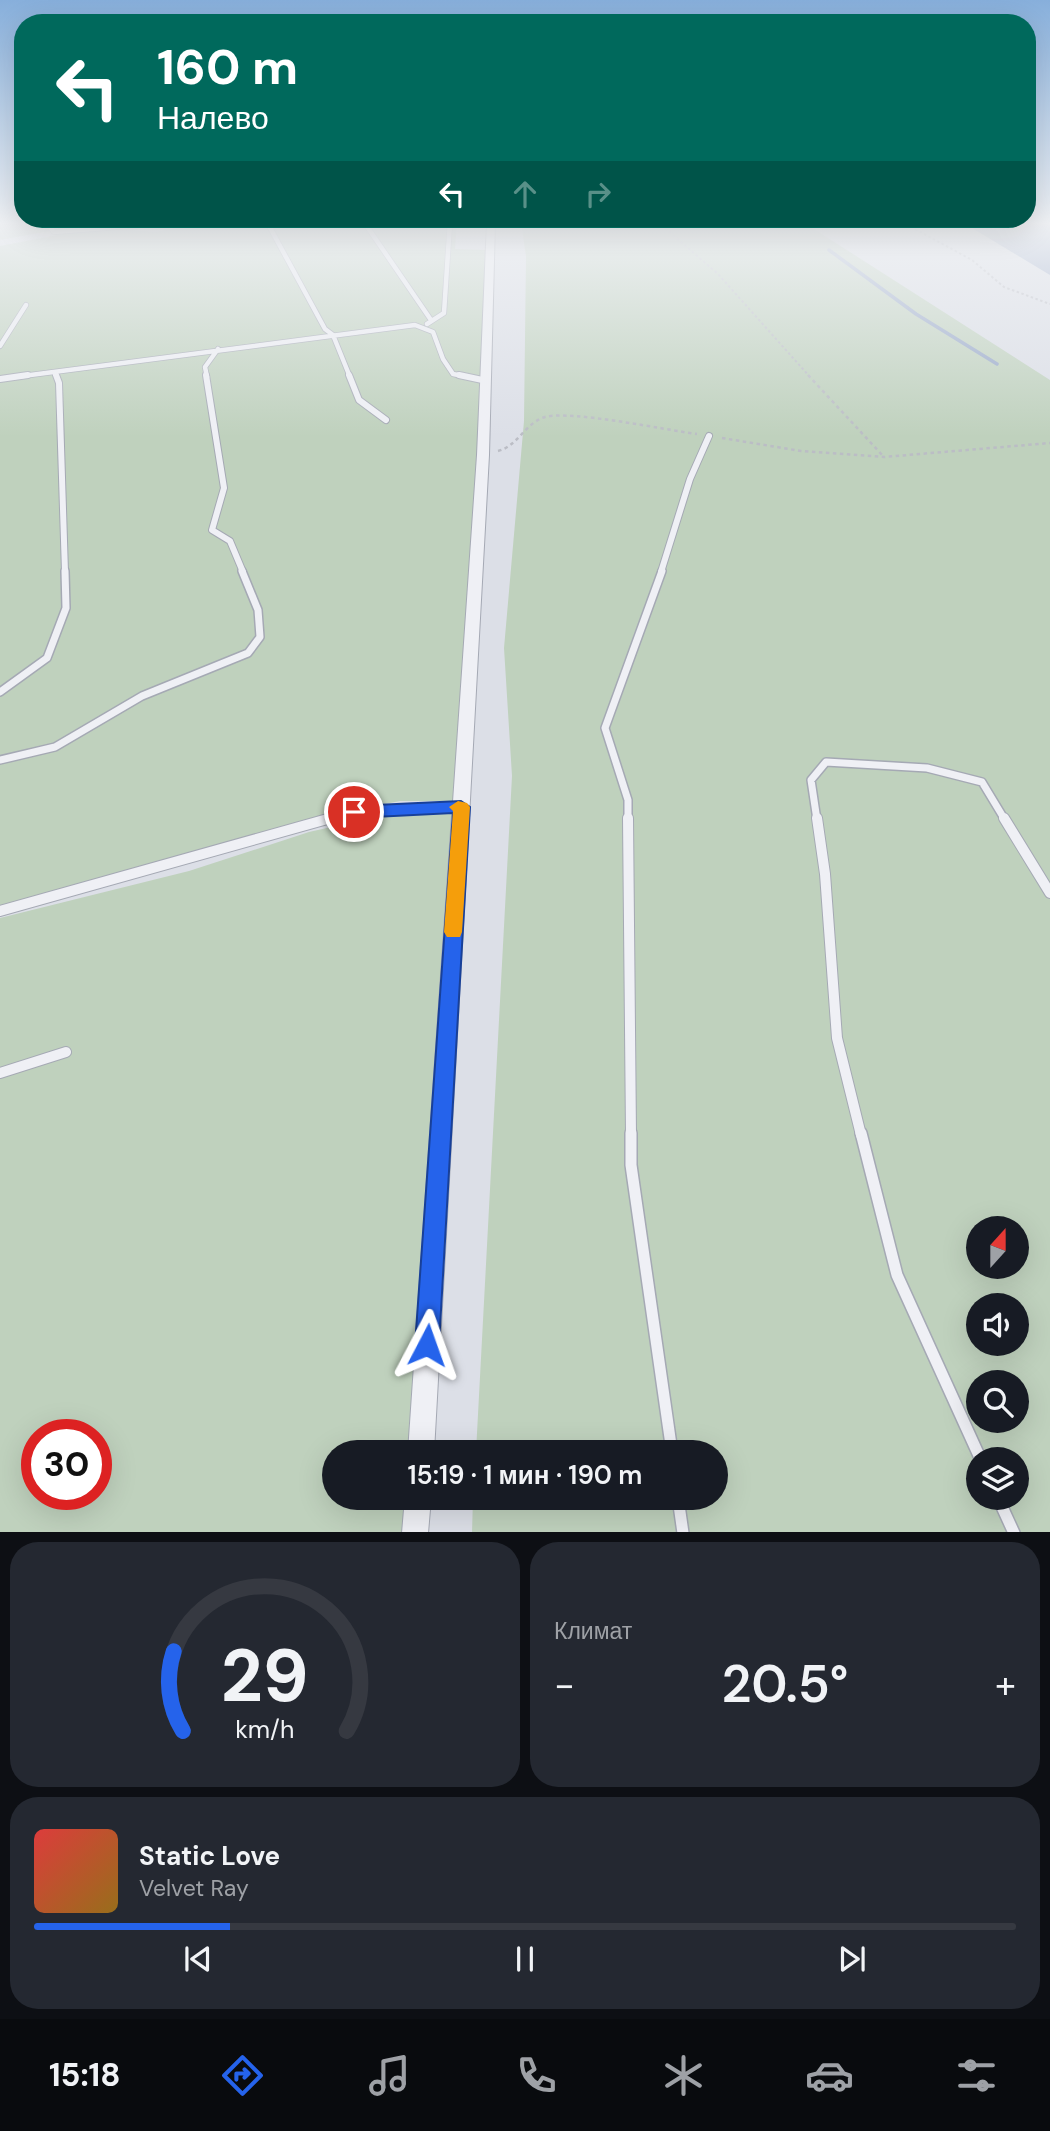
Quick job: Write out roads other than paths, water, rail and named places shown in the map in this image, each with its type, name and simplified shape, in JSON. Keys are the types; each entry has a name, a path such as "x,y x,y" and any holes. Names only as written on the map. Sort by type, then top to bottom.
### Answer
{"street":[{"path":"422,1440 483,455 489,293"},
{"path":"415,1532 417,1510"}],"lane":[{"path":"306,293 325,329 334,335 359,400 386,420"},
{"path":"413,293 431,320"},
{"path":"425,326 444,313 445,293"},
{"path":"0,346 26,305"},
{"path":"0,379 398,326 425,326 440,339 443,359 453,374 487,381"},
{"path":"0,760 55,747 142,696 248,653 260,637 258,610 229,541 212,530 224,488 205,367 218,349"},
{"path":"0,692 47,658 66,608 59,383 55,372"},
{"path":"670,1440 631,1165 628,800 605,729 653,600 690,479 709,436"},
{"path":"975,1447 897,1275 837,1038 825,874 811,780 826,762 927,768 982,782 1050,893"},
{"path":"0,911 354,812 461,807"},
{"path":"0,1073 66,1052"},
{"path":"680,1510 683,1532"},
{"path":"1004,1510 1014,1532"}],"waterway":[{"path":"888,293 997,364"}]}
